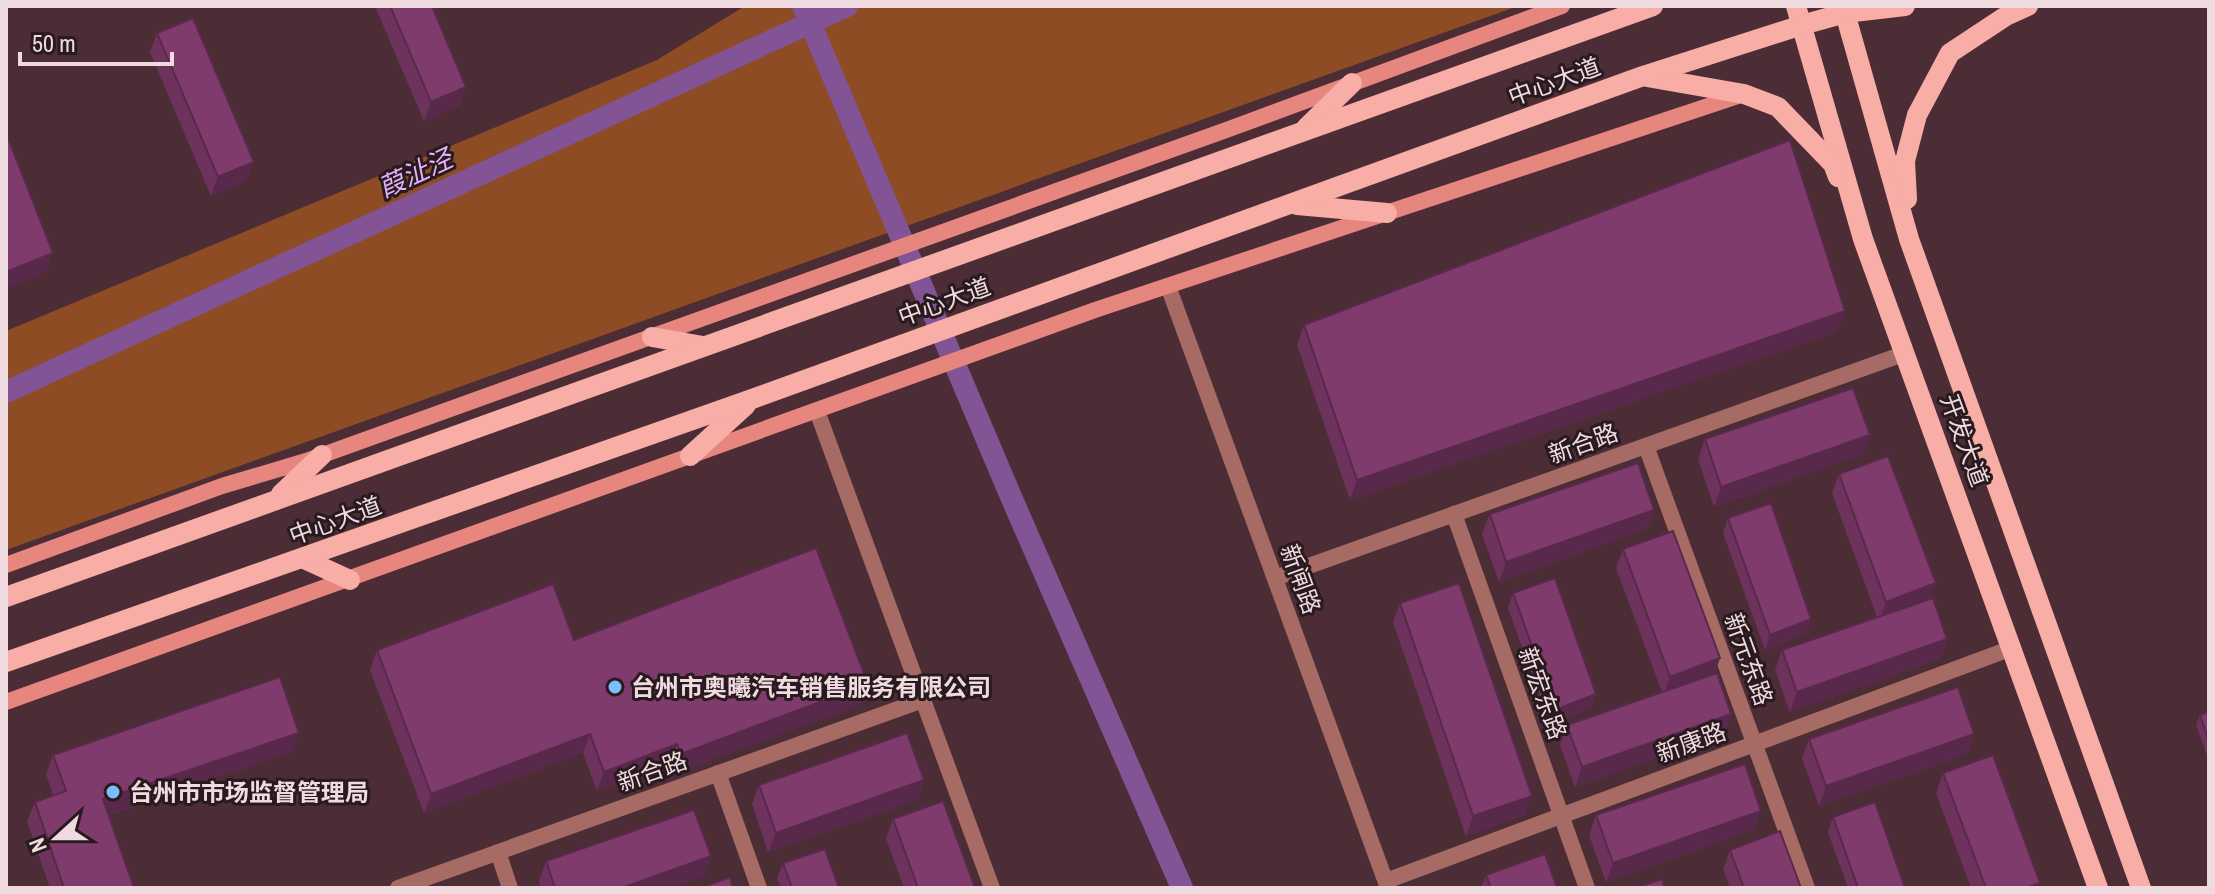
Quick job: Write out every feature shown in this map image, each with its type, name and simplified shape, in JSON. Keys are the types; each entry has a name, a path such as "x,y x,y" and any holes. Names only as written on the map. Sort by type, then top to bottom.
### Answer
{"main road":[{"path":"6,565 222,486 322,455 652,337 1562,6"},
{"path":"1612,21 1632,6"},
{"name":"中心大道","path":"6,597 1653,6"},
{"name":"中心大道","path":"6,662 752,399 1643,76 1799,15 1905,6"},
{"path":"1909,239 1905,161 1917,115 1950,53 2006,16 2028,6"},
{"name":"开发大道","path":"1844,10 1909,239 2141,888"},
{"name":"开发大道","path":"1799,15 1863,239 2098,888"},
{"path":"1643,76 1744,94 1778,107 1833,164 1863,239"},
{"path":"1301,132 1352,83"},
{"path":"6,702 1009,341 1744,94"},
{"path":"1289,204 1387,213"},
{"path":"652,337 703,346"},
{"path":"690,456 752,399"},
{"path":"274,500 322,455"},
{"path":"304,559 350,580"}],"street":[{"name":"新闸路","path":"1168,286 1387,885"},
{"name":"新合路","path":"1275,578 1906,353"},
{"path":"817,411 992,888"},
{"name":"新元东路","path":"1646,446 1807,888"},
{"name":"新宏东路","path":"1454,514 1587,888"},
{"name":"新康路","path":"1387,885 1561,816 2012,648"},
{"name":"新合路","path":"398,888 923,700"},
{"path":"718,773 759,888"},
{"path":"498,852 510,888"}],"shaded area":[{"path":"745,6 1518,6 6,550 6,331 657,60"}],"building":[{"path":"390,6 432,6 466,87 431,102"},
{"path":"193,18 254,162 218,177 157,33"},
{"path":"6,133 53,253 6,272"},
{"path":"1790,140 1845,311 1357,480 1304,325"},
{"path":"1853,388 1870,435 1721,487 1705,439"},
{"path":"1888,456 1936,583 1886,602 1839,474"},
{"path":"1638,463 1654,510 1506,562 1490,514"},
{"path":"1771,503 1811,619 1770,635 1728,518"},
{"path":"1673,531 1720,658 1670,677 1623,549"},
{"name":"台州市奥曦汽车销售服务有限公司","path":"816,548 868,684 681,754 677,744 604,772 590,734 431,794 377,650 553,584 574,640"},
{"path":"1555,578 1596,694 1555,710 1513,593"},
{"path":"1459,583 1532,796 1473,816 1400,603"},
{"path":"1933,598 1947,639 1797,692 1782,650"},
{"path":"1717,673 1731,714 1582,767 1567,725"},
{"name":"台州市市场监督管理局","path":"280,677 299,733 103,799 134,888 64,888 35,802 66,791 53,755"},
{"path":"1958,687 1974,734 1826,786 1809,739"},
{"path":"2209,712 2209,741 2200,715"},
{"path":"907,733 924,780 776,833 759,785"},
{"path":"1993,755 2040,883 2026,888 1986,888 1943,773"},
{"path":"1745,764 1761,811 1613,863 1596,815"},
{"path":"943,801 975,888 918,888 893,819"},
{"path":"1875,802 1905,888 1858,888 1833,817"},
{"path":"694,810 711,856 622,888 555,888 546,861"},
{"path":"1780,831 1801,888 1744,888 1730,850"},
{"path":"825,849 839,888 792,888 783,863"},
{"path":"1545,854 1557,888 1491,888 1486,875"},
{"path":"730,877 733,888 701,888"},
{"path":"1662,879 1665,888 1636,888"}],"waterway":[{"path":"803,6 1012,499 1182,888"},
{"name":"葭沚泾","path":"6,392 847,6"}],"place":[{"name":"台州市奥曦汽车销售服务有限公司","path":"615,687"},
{"name":"台州市市场监督管理局","path":"113,792"}]}
